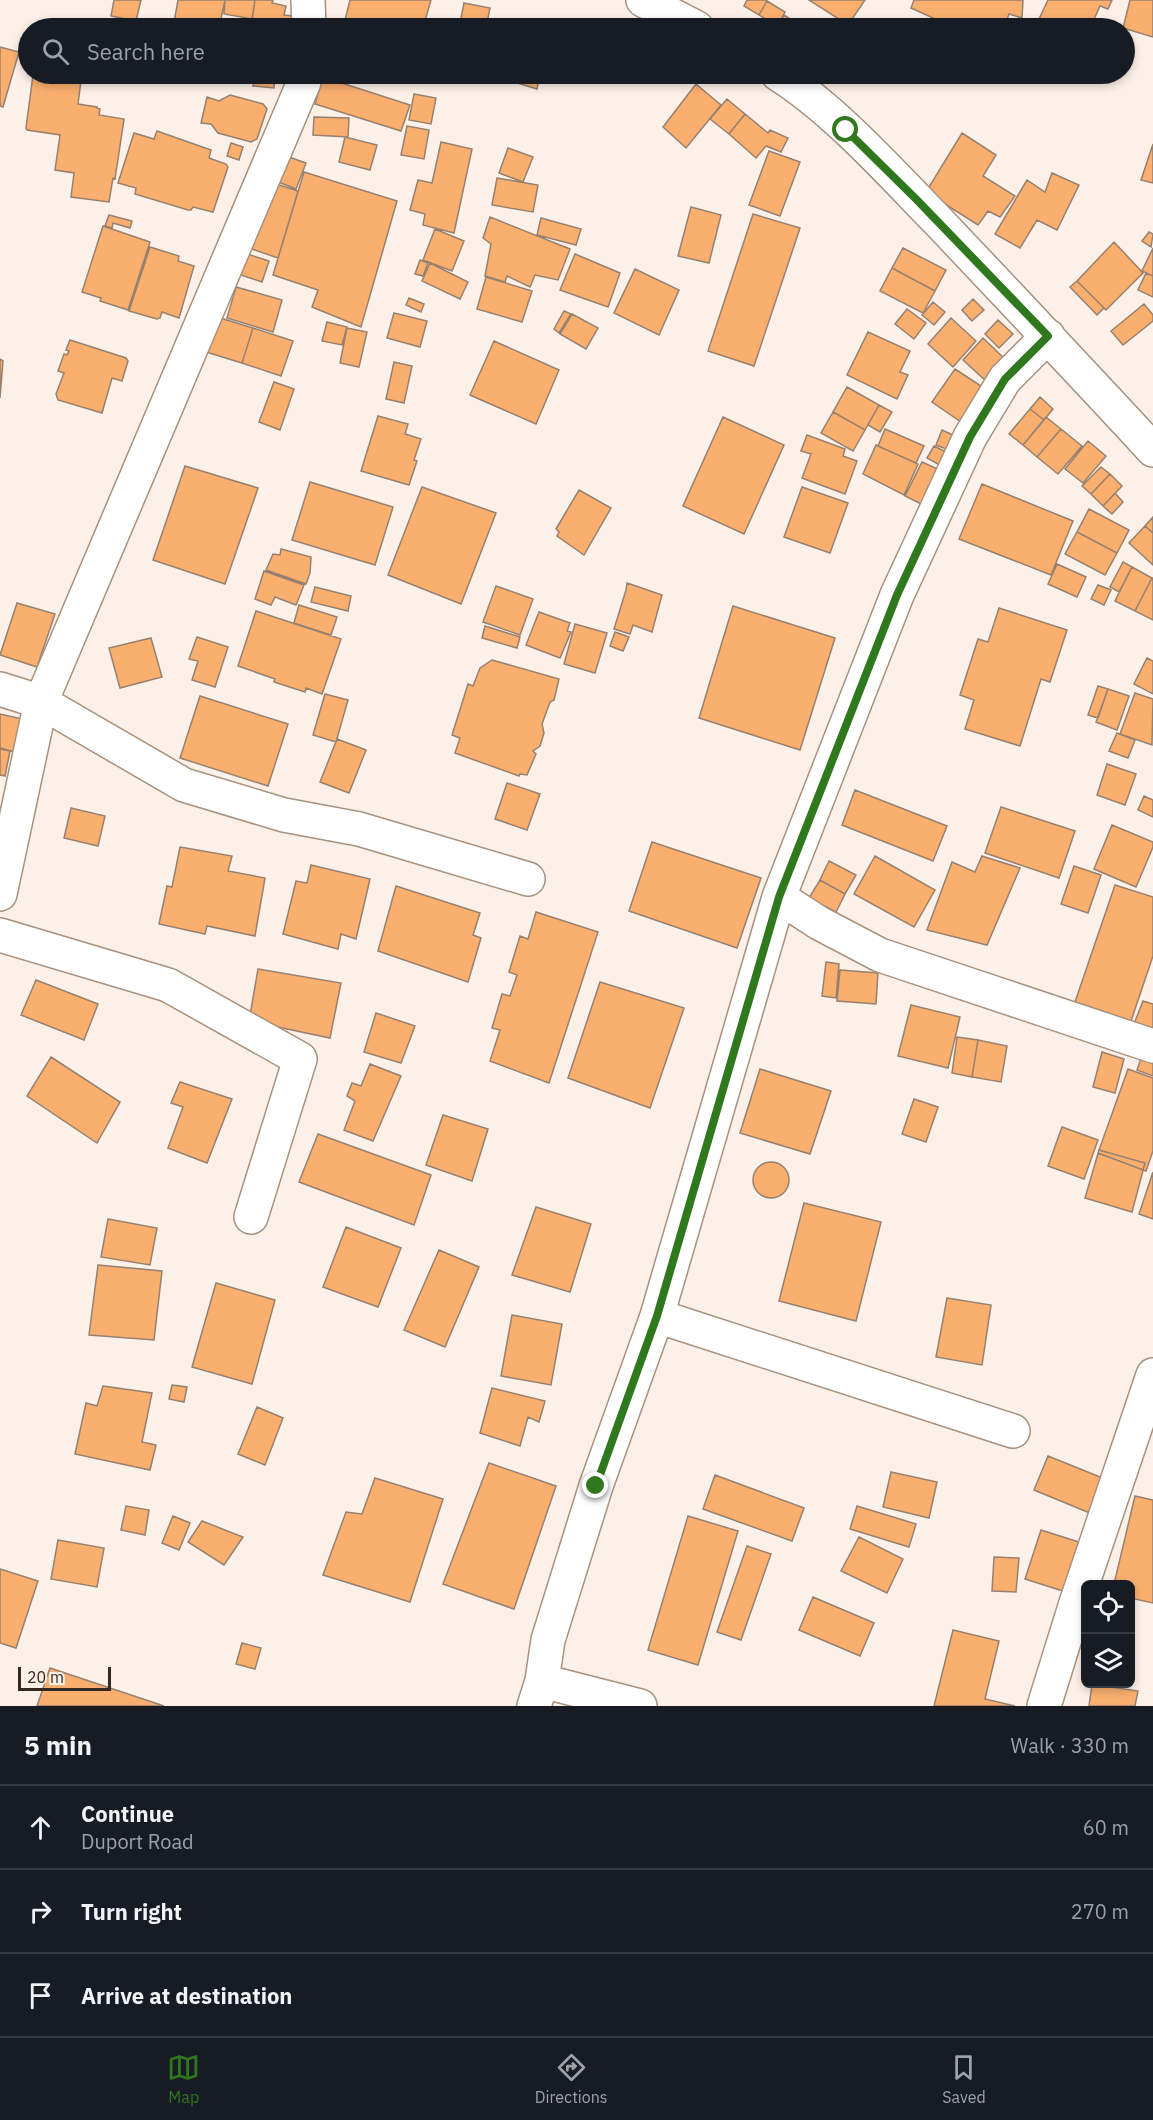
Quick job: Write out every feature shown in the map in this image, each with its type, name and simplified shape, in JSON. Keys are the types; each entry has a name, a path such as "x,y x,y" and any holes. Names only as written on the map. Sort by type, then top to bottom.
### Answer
{"street":[{"path":"308,0 309,18"},
{"path":"643,0 687,16"},
{"path":"0,894 41,702 302,84"},
{"path":"794,84 805,91 916,199 1048,336 1153,450"},
{"path":"640,1706 538,1694 549,1640 596,1486 657,1316 779,897 897,595 970,437 1005,379 1048,336"},
{"path":"0,689 41,702 184,785 284,815 359,829 528,879"},
{"path":"779,897 819,923 880,955 1153,1047"},
{"path":"0,935 168,985 300,1059 251,1217"},
{"path":"657,1316 1013,1431"},
{"path":"1044,1706 1076,1603 1153,1375"}],"building":[{"path":"114,0 141,0 137,18 111,16"},
{"path":"178,0 225,0 221,18 175,18"},
{"path":"225,0 255,0 252,18 224,14"},
{"path":"255,0 273,0 272,3 286,6 284,15 294,16 294,18 252,18"},
{"path":"350,0 431,0 426,18 346,18"},
{"path":"747,0 767,1 759,15 744,6"},
{"path":"809,0 865,0 853,18 837,18"},
{"path":"914,0 1023,0 1022,18 1009,14 1008,18 933,18 911,8"},
{"path":"1048,0 1112,0 1108,9 1100,6 1095,18 1039,18"},
{"path":"1130,0 1153,0 1153,37 1135,32 1135,18 1126,18"},
{"path":"767,1 785,12 782,18 764,18 759,15"},
{"path":"464,3 490,8 488,18 461,18"},
{"path":"0,47 18,52 18,55 3,107 0,106"},
{"path":"32,84 81,84 78,104 97,107 100,109 99,115 124,119 115,179 113,178 109,202 71,197 74,173 55,170 60,135 26,128"},
{"path":"254,84 274,84 274,88 253,86"},
{"path":"321,84 345,84 410,105 401,131 315,104"},
{"path":"521,84 538,84 537,89"},
{"path":"696,84 721,105 686,148 663,127"},
{"path":"414,94 436,98 431,124 409,120"},
{"path":"230,95 263,104 267,109 257,139 251,142 218,133 211,124 201,123 207,97 219,101"},
{"path":"727,99 745,114 729,134 710,119"},
{"path":"745,114 768,133 770,130 788,138 781,152 766,146 756,158 729,134"},
{"path":"314,117 349,118 348,137 313,135"},
{"path":"407,126 429,130 424,159 401,155"},
{"path":"157,131 211,150 209,158 226,164 228,167 213,212 193,207 188,210 135,194 136,188 118,183 134,133 154,139"},
{"path":"962,133 996,155 983,176 1015,196 1000,217 988,211 978,225 926,192"},
{"path":"345,137 377,145 370,170 339,162"},
{"path":"441,142 472,149 454,233 423,225 425,214 410,210 418,180 432,183"},
{"path":"231,143 243,147 239,160 227,156"},
{"path":"1153,144 1153,183 1141,180"},
{"path":"508,148 533,157 523,182 499,173"},
{"path":"769,151 800,162 780,216 749,205"},
{"path":"286,156 306,163 296,189 276,181"},
{"path":"304,172 397,201 361,327 312,307 318,290 273,275"},
{"path":"1052,173 1079,185 1057,230 1037,220 1020,248 995,234 1027,180 1045,192"},
{"path":"497,178 538,185 533,212 492,205"},
{"path":"270,182 298,191 278,258 249,248"},
{"path":"691,207 721,215 709,263 678,256"},
{"path":"753,214 800,228 754,366 708,351"},
{"path":"109,215 132,221 130,228 113,223 112,228 105,226"},
{"path":"490,217 570,249 558,280 535,275 530,287 507,276 505,282 485,276 491,244 483,238"},
{"path":"541,218 581,229 576,245 537,235"},
{"path":"103,226 150,242 128,310 100,301 101,298 82,292"},
{"path":"435,229 464,241 452,271 423,260"},
{"path":"1149,232 1153,234 1151,247 1142,241"},
{"path":"1114,242 1143,273 1106,310 1077,281"},
{"path":"150,247 179,256 178,261 194,266 179,318 162,312 160,318 157,319 129,311"},
{"path":"903,248 946,270 935,291 892,268"},
{"path":"1153,248 1153,276 1142,271"},
{"path":"241,252 269,261 262,282 235,273"},
{"path":"575,254 620,273 608,307 560,290"},
{"path":"420,260 428,263 423,276 415,274"},
{"path":"430,263 468,282 460,299 422,281"},
{"path":"892,268 935,291 923,313 880,291"},
{"path":"635,269 679,290 659,335 614,313"},
{"path":"1146,273 1153,276 1153,297 1138,290"},
{"path":"486,277 532,291 522,322 477,309"},
{"path":"1077,281 1104,308 1097,315 1070,287"},
{"path":"236,287 282,300 273,332 227,318"},
{"path":"409,298 424,304 421,312 406,305"},
{"path":"973,299 984,310 972,321 962,310"},
{"path":"933,302 945,312 934,325 922,315"},
{"path":"1144,304 1153,315 1153,321 1123,345 1111,331"},
{"path":"907,309 926,323 914,339 895,324"},
{"path":"564,311 571,314 559,333 554,329"},
{"path":"394,313 427,321 420,347 387,338"},
{"path":"572,314 598,328 586,349 560,334"},
{"path":"217,317 253,328 242,363 206,352"},
{"path":"951,318 976,341 953,367 928,344"},
{"path":"998,320 1013,334 999,348 985,334"},
{"path":"327,322 347,327 342,345 322,341"},
{"path":"253,328 293,341 281,376 242,363"},
{"path":"347,328 367,332 359,367 340,363"},
{"path":"868,332 910,351 900,372 908,375 897,399 847,375"},
{"path":"983,338 1007,361 987,382 963,360"},
{"path":"70,340 126,358 128,361 122,381 112,378 102,413 58,400 56,394 64,373 58,371 64,354 67,355 69,351 66,350"},
{"path":"494,341 559,370 536,424 470,395"},
{"path":"0,359 3,361 0,398"},
{"path":"394,362 412,366 404,403 386,399"},
{"path":"955,369 987,390 964,424 932,402"},
{"path":"274,382 294,389 280,430 259,422"},
{"path":"847,387 879,405 865,430 833,412"},
{"path":"1040,397 1053,409 1044,420 1030,409"},
{"path":"879,405 892,412 880,432 868,425"},
{"path":"1030,409 1044,420 1023,445 1009,434"},
{"path":"833,412 865,430 853,451 821,433"},
{"path":"378,416 408,424 405,434 421,439 409,485 361,471"},
{"path":"723,417 784,445 744,534 683,506"},
{"path":"1046,417 1061,429 1037,457 1023,445"},
{"path":"885,429 924,446 916,463 878,446"},
{"path":"1061,429 1082,446 1058,474 1037,457"},
{"path":"942,430 955,436 949,450 936,445"},
{"path":"807,435 845,449 843,456 857,461 845,494 802,478 811,454 801,451"},
{"path":"1088,441 1106,456 1083,483 1065,469"},
{"path":"876,445 918,464 904,495 863,474"},
{"path":"934,446 952,455 945,468 927,458"},
{"path":"922,462 942,471 925,506 905,496"},
{"path":"185,466 258,488 225,584 153,560"},
{"path":"1101,467 1110,474 1091,494 1082,486"},
{"path":"1110,474 1122,486 1103,506 1091,494"},
{"path":"310,482 393,507 375,565 292,540"},
{"path":"982,484 1073,521 1051,575 959,539"},
{"path":"422,487 496,513 461,604 388,575"},
{"path":"802,487 848,503 830,553 784,537"},
{"path":"579,490 611,508 584,555 557,536 559,532 556,529"},
{"path":"1115,493 1123,502 1112,514 1103,506"},
{"path":"1089,509 1129,530 1117,553 1077,532"},
{"path":"1153,517 1153,533 1145,526"},
{"path":"1145,526 1153,533 1153,565 1129,543"},
{"path":"1077,532 1117,553 1105,575 1065,554"},
{"path":"281,549 311,557 310,573 306,584 266,570 273,554 280,555"},
{"path":"1123,562 1132,567 1119,592 1110,587"},
{"path":"1057,564 1086,577 1077,597 1048,584"},
{"path":"1132,567 1152,578 1135,611 1115,601"},
{"path":"264,571 304,585 296,605 275,597 271,605 255,599"},
{"path":"1153,578 1153,620 1135,611"},
{"path":"627,583 662,595 652,632 633,625 630,634 614,629"},
{"path":"1098,585 1111,590 1104,605 1091,599"},
{"path":"496,586 533,599 520,635 483,622"},
{"path":"315,587 351,596 348,611 311,602"},
{"path":"17,603 55,614 37,667 0,655"},
{"path":"299,605 337,617 331,635 294,623"},
{"path":"733,606 835,638 800,750 699,718"},
{"path":"999,608 1067,630 1050,682 1041,679 1020,746 965,729 974,700 960,695 978,639 988,642"},
{"path":"256,611 341,639 322,694 306,688 305,692 274,682 275,679 238,666"},
{"path":"539,612 570,623 567,631 571,632 560,658 526,645"},
{"path":"575,624 607,633 595,673 564,664"},
{"path":"485,626 520,637 517,648 482,638"},
{"path":"615,632 629,637 623,651 610,646"},
{"path":"197,637 228,647 215,687 192,680 198,661 189,659"},
{"path":"151,638 162,677 120,688 109,648"},
{"path":"1147,658 1153,661 1153,694 1134,684"},
{"path":"492,660 559,679 554,700 550,702 542,724 544,733 540,746 533,751 536,754 527,775 520,774 519,776 455,753 460,738 452,735 468,684 473,686 480,668"},
{"path":"1098,686 1108,689 1098,718 1088,715"},
{"path":"1108,689 1129,696 1117,730 1096,722"},
{"path":"1135,693 1153,699 1152,745 1120,734"},
{"path":"325,694 348,700 336,742 313,735"},
{"path":"200,696 288,724 268,786 180,758"},
{"path":"0,714 22,719 15,752 0,748"},
{"path":"1117,733 1135,740 1128,758 1109,751"},
{"path":"337,739 366,750 349,793 320,782"},
{"path":"0,749 10,751 5,776 0,775"},
{"path":"1107,764 1136,774 1125,805 1097,795"},
{"path":"507,783 540,794 527,830 495,819"},
{"path":"855,790 947,826 933,861 842,825"},
{"path":"1144,796 1153,800 1153,817 1138,810"},
{"path":"1001,807 1075,831 1059,878 985,853"},
{"path":"71,808 105,816 98,846 64,838"},
{"path":"1112,825 1153,842 1136,887 1094,869"},
{"path":"652,842 761,878 737,948 629,911"},
{"path":"180,847 232,856 228,871 265,878 255,936 207,926 205,934 159,924 167,886 172,887"},
{"path":"875,856 935,890 914,927 854,894"},
{"path":"982,856 1020,868 987,945 927,930 952,862 975,872"},
{"path":"829,861 856,875 845,894 820,880"},
{"path":"311,865 370,879 356,939 341,934 338,949 283,934 296,881 307,883"},
{"path":"1074,866 1101,875 1088,913 1061,904"},
{"path":"820,880 845,894 836,912 809,898"},
{"path":"1115,885 1153,897 1153,956 1131,1021 1075,1002"},
{"path":"396,886 480,913 473,935 481,938 468,982 378,951"},
{"path":"536,912 598,932 549,1083 490,1061 500,1030 492,1028 502,994 510,996 517,975 509,972 520,936 528,939"},
{"path":"826,962 839,964 836,998 822,996"},
{"path":"258,969 341,983 330,1038 249,1021"},
{"path":"840,970 878,973 876,1004 837,1001"},
{"path":"36,980 98,1004 84,1040 21,1015"},
{"path":"600,982 684,1008 650,1108 568,1078"},
{"path":"1143,1001 1153,1004 1153,1037 1132,1029"},
{"path":"911,1005 960,1017 948,1068 898,1056"},
{"path":"376,1013 415,1026 401,1063 364,1052"},
{"path":"957,1037 978,1040 972,1077 952,1073"},
{"path":"978,1040 1007,1046 1001,1082 972,1077"},
{"path":"1144,1050 1153,1053 1153,1076 1137,1070"},
{"path":"1102,1052 1124,1059 1115,1093 1093,1087"},
{"path":"51,1057 120,1102 97,1143 27,1096"},
{"path":"370,1064 401,1076 373,1141 344,1130 355,1101 347,1096 352,1083 361,1086"},
{"path":"760,1069 831,1091 810,1154 740,1133"},
{"path":"1128,1069 1153,1078 1153,1151 1146,1171 1098,1153"},
{"path":"180,1082 232,1099 207,1163 168,1148 183,1107 171,1103"},
{"path":"914,1099 938,1107 926,1142 902,1134"},
{"path":"443,1115 488,1129 472,1181 426,1165"},
{"path":"1062,1127 1098,1140 1084,1179 1048,1166"},
{"path":"318,1134 431,1175 414,1225 299,1182"},
{"path":"1099,1150 1145,1163 1132,1212 1085,1198"},
{"path":"771,1162 784,1167 789,1180 784,1193 771,1198 758,1193 753,1180 758,1167"},
{"path":"1153,1172 1153,1219 1139,1214"},
{"path":"804,1203 881,1222 856,1321 779,1301"},
{"path":"536,1207 591,1224 570,1292 512,1275"},
{"path":"108,1219 157,1228 150,1265 101,1257"},
{"path":"346,1227 401,1248 378,1307 323,1287"},
{"path":"439,1250 479,1267 445,1347 404,1330"},
{"path":"98,1265 162,1271 154,1340 89,1335"},
{"path":"216,1283 275,1300 252,1384 192,1367"},
{"path":"947,1298 991,1305 982,1365 936,1357"},
{"path":"512,1315 562,1324 551,1385 501,1376"},
{"path":"172,1385 187,1387 184,1402 169,1399"},
{"path":"103,1386 152,1393 142,1442 156,1445 150,1470 75,1454 86,1403 97,1406"},
{"path":"492,1388 545,1401 539,1422 528,1417 520,1446 480,1433"},
{"path":"257,1407 283,1418 265,1465 238,1454"},
{"path":"1048,1456 1110,1481 1097,1516 1034,1490"},
{"path":"489,1463 556,1486 514,1609 443,1584"},
{"path":"891,1472 937,1482 929,1518 883,1507"},
{"path":"715,1475 804,1508 792,1541 703,1509"},
{"path":"375,1478 443,1499 410,1602 323,1575 346,1512 362,1514"},
{"path":"1135,1496 1153,1500 1153,1603 1135,1599 1135,1580 1115,1580"},
{"path":"126,1506 149,1510 145,1535 121,1530"},
{"path":"857,1506 916,1524 909,1547 850,1529"},
{"path":"173,1516 190,1523 179,1550 162,1543"},
{"path":"688,1516 738,1531 698,1665 648,1650"},
{"path":"202,1521 243,1537 224,1565 188,1542"},
{"path":"1041,1530 1082,1543 1066,1592 1025,1579"},
{"path":"859,1537 903,1559 887,1593 841,1571"},
{"path":"58,1540 104,1548 97,1587 51,1579"},
{"path":"747,1546 771,1554 741,1640 717,1632"},
{"path":"994,1557 1019,1558 1016,1592 992,1591"},
{"path":"0,1569 38,1581 16,1648 0,1643"},
{"path":"813,1597 874,1623 860,1656 799,1630"},
{"path":"953,1630 999,1641 985,1699 1015,1706 934,1706"},
{"path":"242,1643 261,1648 255,1669 236,1664"},
{"path":"50,1668 164,1706 37,1706"},
{"path":"1091,1688 1138,1691 1135,1706 1089,1706"}],"route":[{"path":"596,1486 657,1316 779,897 897,595 970,437 1005,379 1048,336 846,130"}]}
